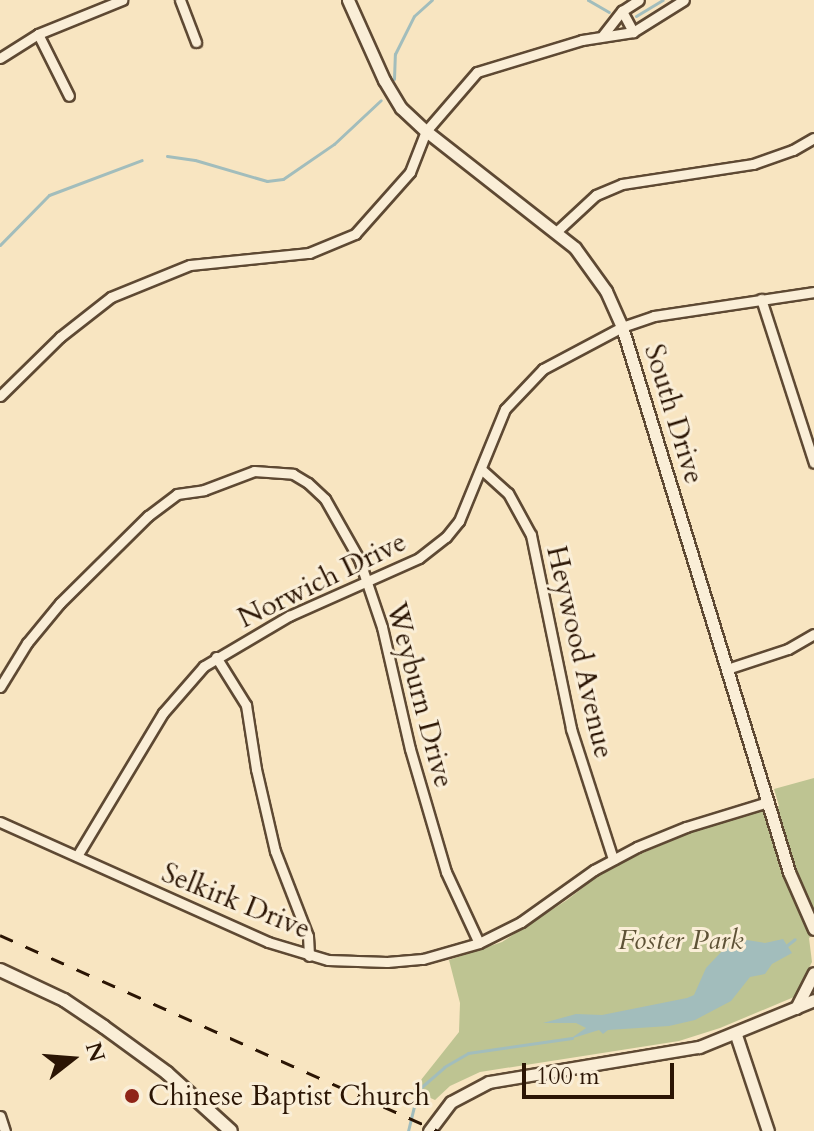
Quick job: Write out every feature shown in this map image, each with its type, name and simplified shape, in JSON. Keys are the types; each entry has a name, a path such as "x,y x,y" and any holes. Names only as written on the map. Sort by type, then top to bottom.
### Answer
{"main road":[{"path":"0,970 64,1000 104,1027 167,1073 231,1131"}],"street":[{"path":"0,58 38,34 122,0"},
{"path":"180,0 196,42"},
{"name":"South Drive","path":"348,0 384,80 401,108 575,248 591,270 622,327 789,872 814,929"},
{"path":"603,35 622,11 639,0"},
{"path":"0,396 60,337 111,297 190,265 309,253 355,234 410,172 426,131 477,72 603,35 633,32 684,0"},
{"path":"622,11 633,32"},
{"path":"38,34 69,96"},
{"path":"556,232 596,195 622,184 741,167 783,154 814,138"},
{"name":"Norwich Drive","path":"77,856 163,713 183,687 216,657 289,616 419,558 446,537 459,521 505,409 524,387 568,354 622,327 654,316 814,292"},
{"path":"761,299 814,463"},
{"name":"Heywood Avenue","path":"481,469 508,493 527,524 571,729 613,859"},
{"name":"Weyburn Drive","path":"0,687 27,643 60,603 148,516 177,494 204,490 236,476 275,470 308,483 325,499 347,535 367,581 446,872 479,943"},
{"path":"727,669 788,649 814,634"},
{"path":"216,657 246,705 256,769 275,851 308,936 309,956"},
{"name":"Selkirk Drive","path":"0,822 268,942 309,956 387,962 423,959 479,943 521,922 613,859 667,834 768,802"},
{"path":"796,1009 814,973"},
{"path":"429,1131 451,1102 489,1082 670,1054 736,1035 814,1000"},
{"path":"736,1035 768,1131"},
{"path":"0,1116 5,1131"}],"green space":[{"name":"Foster Park","path":"814,778 814,934 809,938 812,962 794,997 720,1028 679,1041 480,1072 450,1086 435,1100 413,1090 459,1032 460,1003 449,960 502,942 567,900 608,868 692,832 779,806 774,789"}],"water":[{"path":"783,939 792,953 772,964 765,974 750,977 731,1001 695,1020 669,1026 608,1030 603,1034 599,1030 570,1039 586,1028 576,1023 543,1023 576,1014 602,1015 687,998 694,995 706,968 724,949 747,940 765,943"}],"waterway":[{"path":"394,79 395,54 414,16 432,0"},
{"path":"588,0 609,12"},
{"path":"636,16 663,0"},
{"path":"167,156 195,160 267,181 283,179 334,144 381,100"},
{"path":"0,245 49,195 142,160"},
{"path":"786,946 795,939"},
{"path":"408,1131 418,1090 444,1067 468,1053 572,1038"}],"railway":[{"path":"0,935 439,1131"}],"place":[{"name":"Chinese Baptist Church","path":"132,1096"}]}
